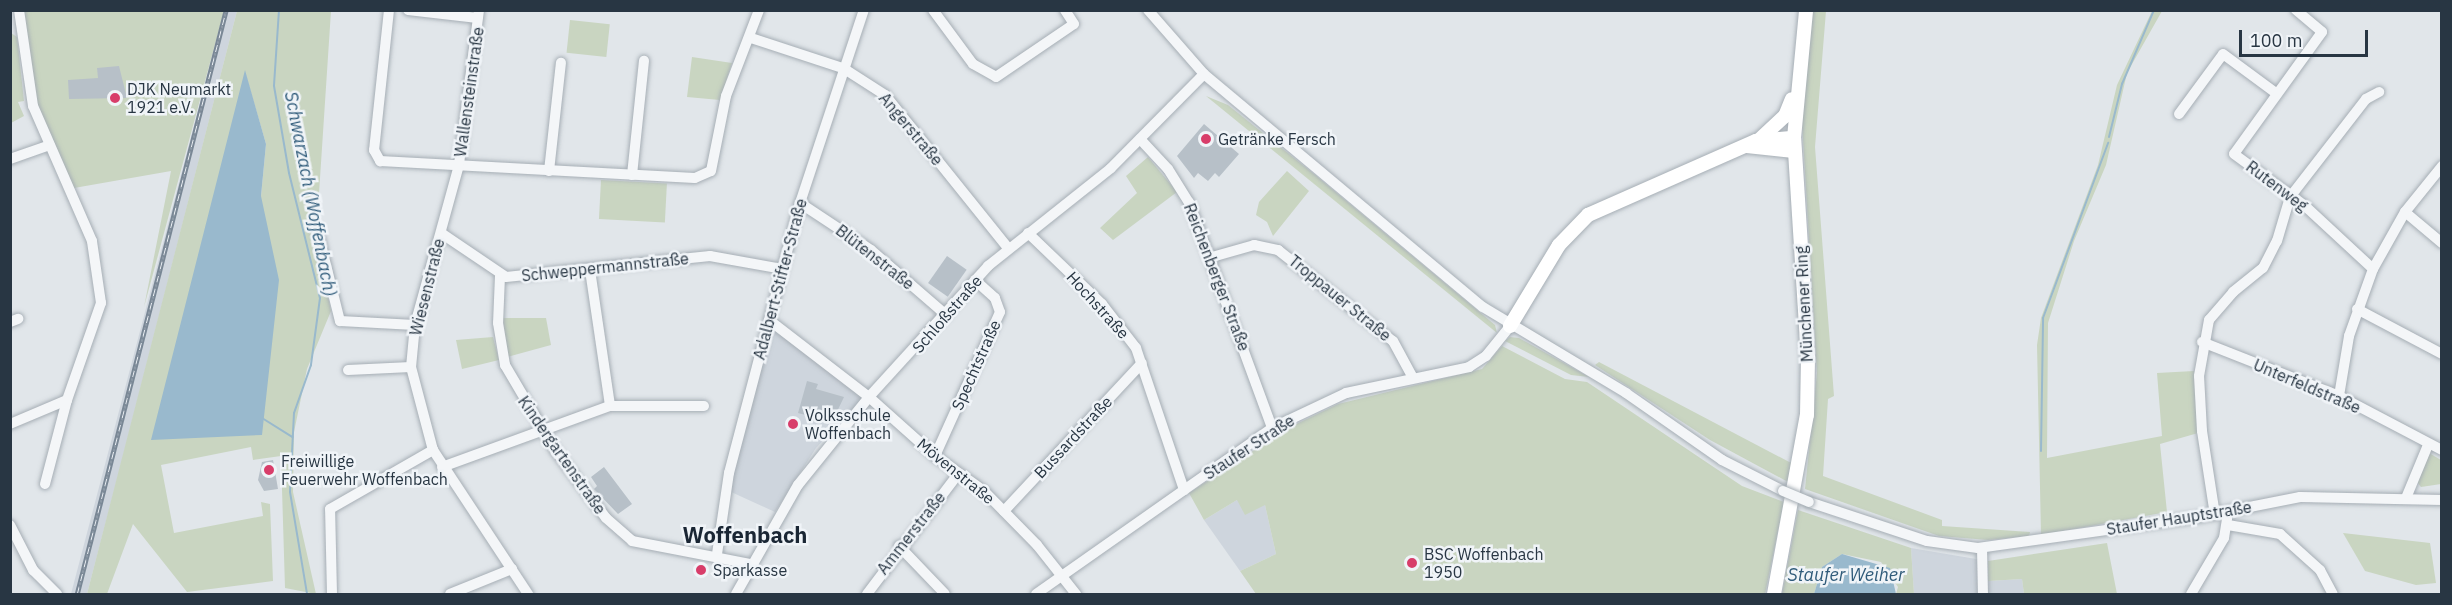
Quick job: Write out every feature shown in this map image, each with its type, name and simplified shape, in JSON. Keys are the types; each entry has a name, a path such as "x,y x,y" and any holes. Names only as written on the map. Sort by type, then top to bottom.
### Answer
{"main road":[{"name":"Münchener Ring","path":"1774,594 1803,452 1808,385 1794,144 1797,82 1806,10"},
{"path":"1510,326 1559,245 1582,219 1760,140 1785,116 1797,82"},
{"path":"1760,140 1794,144"},
{"path":"1747,146 1794,144"}],"street":[{"path":"19,10 24,66 39,122 92,241 101,292 98,321 67,400 45,484"},
{"path":"389,10 375,155 380,161 695,178 709,174 726,96 751,38 759,10"},
{"name":"Wallensteinstraße","path":"408,10 479,14 459,165"},
{"name":"Adalbert-Stifter-Straße","path":"717,554 729,473 782,269 800,203 864,10"},
{"path":"933,10 973,64 996,77 1074,24 1065,10"},
{"name":"Staufer Hauptstraße","path":"1148,10 1204,74 1510,326 1612,384 1722,460 1783,491 1877,528 1953,546 1982,548 2220,513 2309,496 2442,500"},
{"name":"Rutenweg","path":"2296,10 2322,32 2234,153 2373,269"},
{"name":"Angerstraße","path":"751,38 843,68 893,103 1008,248"},
{"path":"2179,114 2223,54 2277,94"},
{"path":"632,175 644,61"},
{"path":"549,171 561,63"},
{"name":"Schloßstraße","path":"736,594 750,564 798,485 869,397 946,315 975,280 1008,248 1140,139 1204,74"},
{"path":"2333,594 2320,570 2280,534 2228,525 2220,513 2202,431 2202,342 2221,305 2255,278 2272,254 2289,197 2360,105 2379,92"},
{"name":"Reichenberger Straße","path":"1140,139 1182,187 1212,257 1272,428"},
{"path":"10,159 50,145"},
{"name":"Wiesenstraße","path":"459,165 416,325 411,367 433,450 442,467 528,594"},
{"path":"2339,396 2357,309 2373,269 2405,212 2442,166"},
{"name":"Blütenstraße","path":"800,203 871,250 946,315"},
{"path":"2405,212 2442,243"},
{"path":"317,229 340,321 416,325"},
{"name":"Schweppermannstraße","path":"441,233 500,276 590,270 722,255 782,269"},
{"name":"Hochstraße","path":"1028,233 1115,319 1142,363 1184,490"},
{"name":"Troppauer Straße","path":"1212,257 1254,244 1278,250 1393,341 1413,378"},
{"path":"590,270 610,406"},
{"name":"Kindergartenstraße","path":"500,276 500,346 516,387 541,428 620,533 645,544 717,554 750,564"},
{"name":"Spechtstraße","path":"934,456 1000,312 995,298 975,280"},
{"path":"2357,309 2442,354"},
{"name":"Mövenstraße","path":"769,320 869,397 934,456 1004,511 1076,594"},
{"name":"Staufer Straße","path":"1036,594 1272,428 1338,396 1474,365 1510,326"},
{"name":"Unterfeldstraße","path":"2202,342 2339,396 2428,445 2442,450"},
{"name":"Bussardstraße","path":"1004,511 1142,363"},
{"path":"348,370 411,367"},
{"path":"10,424 67,400"},
{"path":"442,467 541,428 610,406 704,406"},
{"path":"2406,498 2428,445"},
{"path":"332,594 330,509 433,450"},
{"name":"Ammerstraße","path":"867,594 899,546 958,474"},
{"path":"10,525 33,570 57,594"},
{"path":"2191,594 2228,525"},
{"path":"899,546 945,594"},
{"path":"1982,548 1983,594"},
{"path":"450,594 512,568"}],"shaded area":[{"path":"224,11 237,11 87,594 71,594"},
{"name":"Volksschule Woffenbach","path":"771,326 863,398 816,448 775,512 729,491"},
{"path":"1237,500 1265,505 1276,554 1240,571 1204,520"},
{"path":"1911,548 1988,561 1988,581 2022,579 2024,594 1914,594"}],"green space":[{"name":"DJK Neumarkt 1921 e.V.","path":"22,11 224,11 144,307 171,171 74,188 37,110"},
{"path":"237,11 331,11 316,239 331,311 307,369 294,432 293,492 316,594 285,588 281,456 253,460 251,447 161,465 174,533 263,516 261,502 270,504 273,581 187,592 133,524 107,594 87,594","holes":["245,72 266,144 261,196"]},
{"path":"1812,11 1826,11 1815,147 1834,396 1828,399 1823,476 1942,520 1942,526 2030,532 2029,536 1988,540 1939,536 1805,489 1817,373 1802,122"},
{"path":"2152,11 2162,11 2127,73 2106,165 2074,241 2048,323 2047,458 2162,436 2157,373 2194,371 2198,433 2160,444 2167,512 2041,535 2037,345 2041,318 2098,165 2117,85"},
{"path":"570,20 610,24 606,57 567,53"},
{"path":"11,33 17,37 24,101 18,102 24,116 11,123"},
{"path":"692,57 732,63 720,100 687,97"},
{"path":"1206,96 1228,105 1314,174 1495,325 1497,333"},
{"path":"1148,157 1177,192 1113,240 1100,228 1137,193 1126,176"},
{"path":"1287,171 1309,191 1273,236 1267,222 1256,215 1259,202"},
{"path":"601,180 667,183 665,222 599,219"},
{"path":"503,318 546,318 551,345 507,357"},
{"path":"493,337 499,360 462,369 456,340"},
{"path":"1510,337 1519,338 1589,377 1571,375 1505,341"},
{"path":"1502,346 1565,379 1587,382 1742,486 1784,502 1765,594 1256,594 1240,571 1276,554 1265,505 1245,515 1237,500 1204,520 1189,493 1288,428 1338,404 1482,369"},
{"path":"1599,362 1793,464 1788,482 1710,440 1595,365"},
{"path":"2429,453 2441,460 2441,484 2421,487 2417,482"},
{"path":"1798,510 1911,548 1914,594 1896,594 1898,587 1881,562 1842,554 1822,567 1814,594 1782,594"},
{"path":"2343,533 2430,543 2436,583 2416,585 2365,571"},
{"path":"2107,543 2117,594 2024,594 2022,579 1988,581 1988,561"}],"water":[{"path":"245,70 266,144 261,196 279,280 262,435 151,440"},
{"name":"Staufer Weiher","path":"1842,554 1890,568 1896,594 1814,594 1822,567"}],"building":[{"path":"119,66 127,98 69,99 68,80 98,78 97,68"},
{"name":"Getränke Fersch","path":"1204,124 1239,154 1219,177 1215,173 1208,181 1198,173 1194,178 1177,156"},
{"path":"947,256 967,270 948,297 928,283"},
{"path":"807,381 818,384 816,389 844,397 832,422 798,413"},
{"name":"Freiwillige Feuerwehr Woffenbach","path":"273,460 278,489 264,491 258,480 262,462"},
{"path":"604,467 632,504 618,514 594,489 597,486 591,477"}],"waterway":[{"name":"Schwarzach (Woffenbach)","path":"279,10 274,86 289,173 320,298 311,365 294,413 290,492 307,594"},
{"path":"2109,137 2122,84 2154,10"},
{"path":"2041,451 2043,318 2108,143"},
{"path":"262,418 292,437"}],"railway":[{"path":"77,594 226,10"}],"place":[{"name":"DJK Neumarkt 1921 e.V.","path":"115,98"},
{"name":"Getränke Fersch","path":"1206,139"},
{"name":"Volksschule Woffenbach","path":"793,424"},
{"name":"Freiwillige Feuerwehr Woffenbach","path":"269,470"},
{"name":"BSC Woffenbach 1950","path":"1412,563"},
{"name":"Sparkasse","path":"701,570"}],"district":[{"name":"Woffenbach","path":"745,535"}]}
